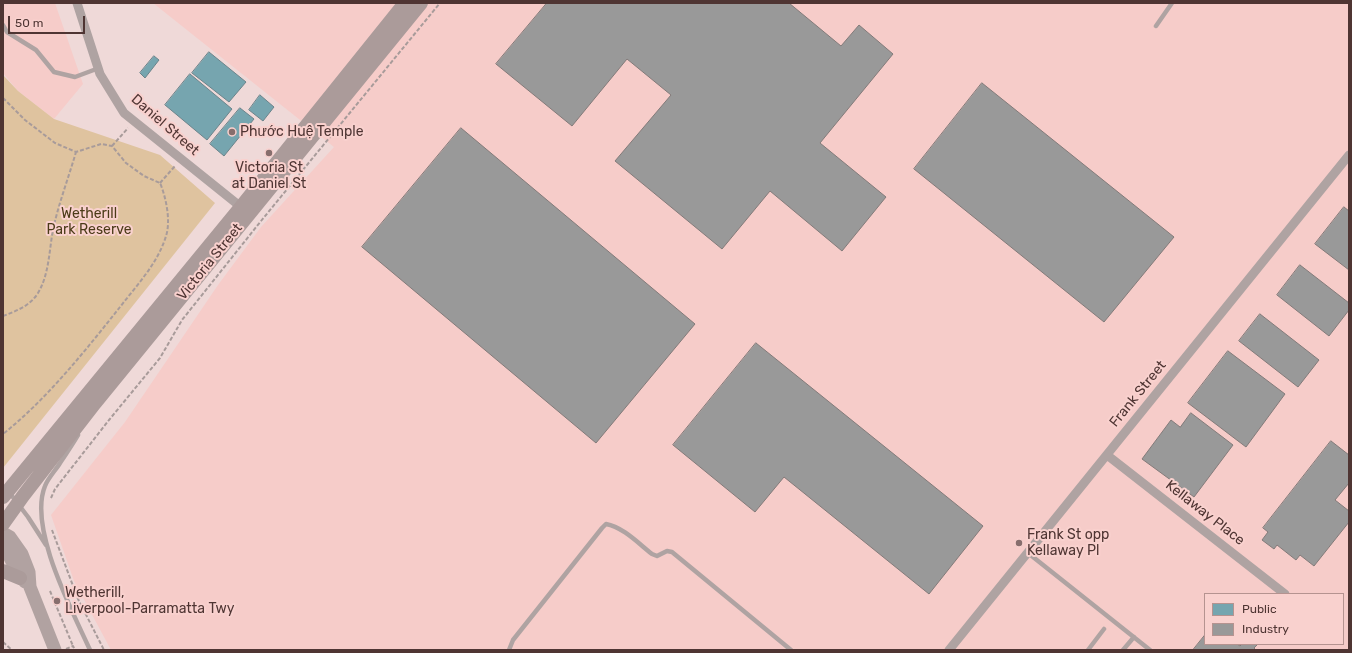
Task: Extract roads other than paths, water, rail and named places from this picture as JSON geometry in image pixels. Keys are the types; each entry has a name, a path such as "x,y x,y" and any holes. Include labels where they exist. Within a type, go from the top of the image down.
{"main road":[{"name":"Victoria Street","path":"6,494 241,207 405,3"},
{"name":"Victoria Street","path":"3,524 95,404 421,3"},
{"path":"3,571 20,578"}],"street":[{"name":"Daniel Street","path":"77,3 100,74 124,113 241,207"},
{"name":"Frank Street","path":"950,650 1349,155"},
{"name":"Kellaway Place","path":"1107,455 1284,593"},
{"path":"3,533 13,541 22,554 29,572 30,587 55,650"},
{"path":"3,546 20,578 30,587"}],"lane":[{"path":"1156,26 1172,3"},
{"path":"3,25 7,32 36,50 54,72 75,77 98,68"},
{"path":"90,650 68,603 48,548 41,519 41,502 45,486 71,448 95,404"},
{"path":"6,494 18,504 48,548"},
{"path":"509,650 513,640 606,524 622,531 652,554 657,556 667,551 672,552 791,650"},
{"path":"1028,552 1150,650"},
{"path":"1088,650 1104,630"},
{"path":"1123,650 1134,637"}],"place":[{"name":"Phước Huệ Temple","path":"232,132"},
{"name":"Victoria St at Daniel St","path":"269,153"},
{"name":"Frank St opp Kellaway Pl","path":"1019,543"},
{"name":"Wetherill, Liverpool-Parramatta Twy","path":"57,601"}],"park label":[{"name":"Wetherill Park Reserve","path":"89,222"}]}
